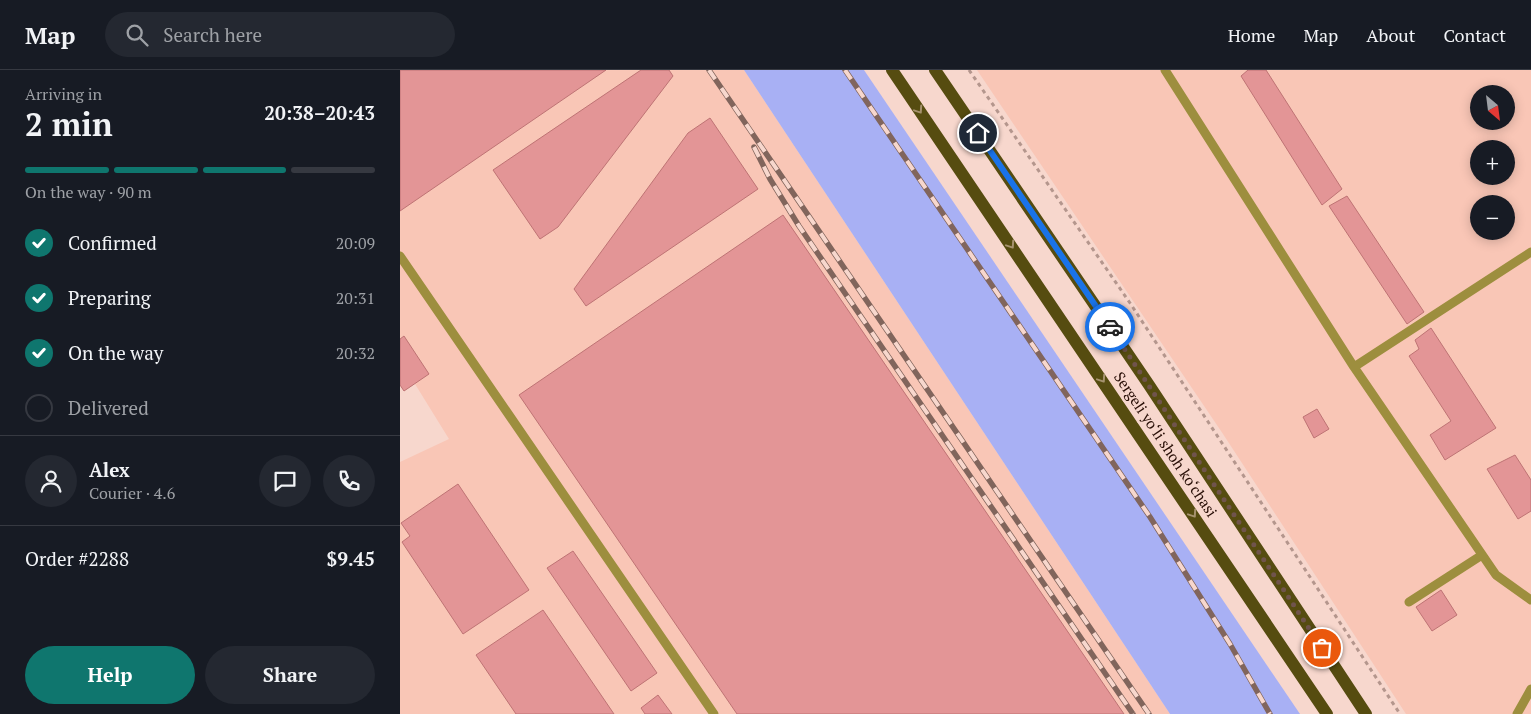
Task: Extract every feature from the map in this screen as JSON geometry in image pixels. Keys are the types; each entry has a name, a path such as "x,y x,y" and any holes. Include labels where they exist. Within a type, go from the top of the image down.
{"main road":[{"name":"Sergeli yo‘li shoh ko‘chasi","path":"892,70 1327,714"},
{"name":"Sergeli yo‘li shoh ko‘chasi","path":"935,70 1149,385 1366,714"}],"lane":[{"path":"1165,70 1354,366 1482,555 1496,575 1531,600"},
{"path":"1354,366 1531,252"},
{"path":"400,256 714,714"},
{"path":"400,275 408,269"},
{"path":"1409,602 1482,555"},
{"path":"1517,714 1531,689"}],"path":[{"path":"969,70 1130,303 1400,714"}],"shaded area":[{"path":"400,70 744,70 1170,714 400,714 400,462 449,439 415,384 404,391 400,385"},
{"path":"744,70 864,70 1300,714 1170,714"},
{"path":"977,70 1531,70 1531,714 1406,714 1223,434"}],"building":[{"path":"400,70 606,70 400,211"},
{"path":"641,70 669,70 673,76 558,227 540,239 493,170"},
{"path":"1248,70 1266,70 1342,189 1322,205 1241,76"},
{"path":"710,118 758,189 586,306 574,289 688,133"},
{"path":"1347,196 1424,312 1407,324 1329,206"},
{"path":"783,215 1124,714 737,714 519,395"},
{"path":"1431,328 1496,428 1445,460 1430,435 1451,421 1409,356 1419,349 1415,340"},
{"path":"404,336 429,374 404,391 400,385 400,339"},
{"path":"1317,409 1329,429 1314,438 1303,417"},
{"path":"1515,455 1531,480 1531,511 1518,519 1487,469"},
{"path":"458,484 529,590 463,634 402,542 410,536 401,523"},
{"path":"573,551 657,673 631,691 547,568"},
{"path":"1441,590 1457,615 1432,631 1416,607"},
{"path":"543,610 614,714 516,714 476,655"},
{"path":"658,695 672,714 645,714 641,708"}],"railway":[{"path":"709,70 1149,714"},
{"path":"845,70 1150,517 1230,644 1270,714"},
{"path":"754,147 770,179 799,226 1133,714"}],"way so far":[{"path":"1110,327 1322,648"}],"route":[{"path":"978,133 1110,327"}]}
